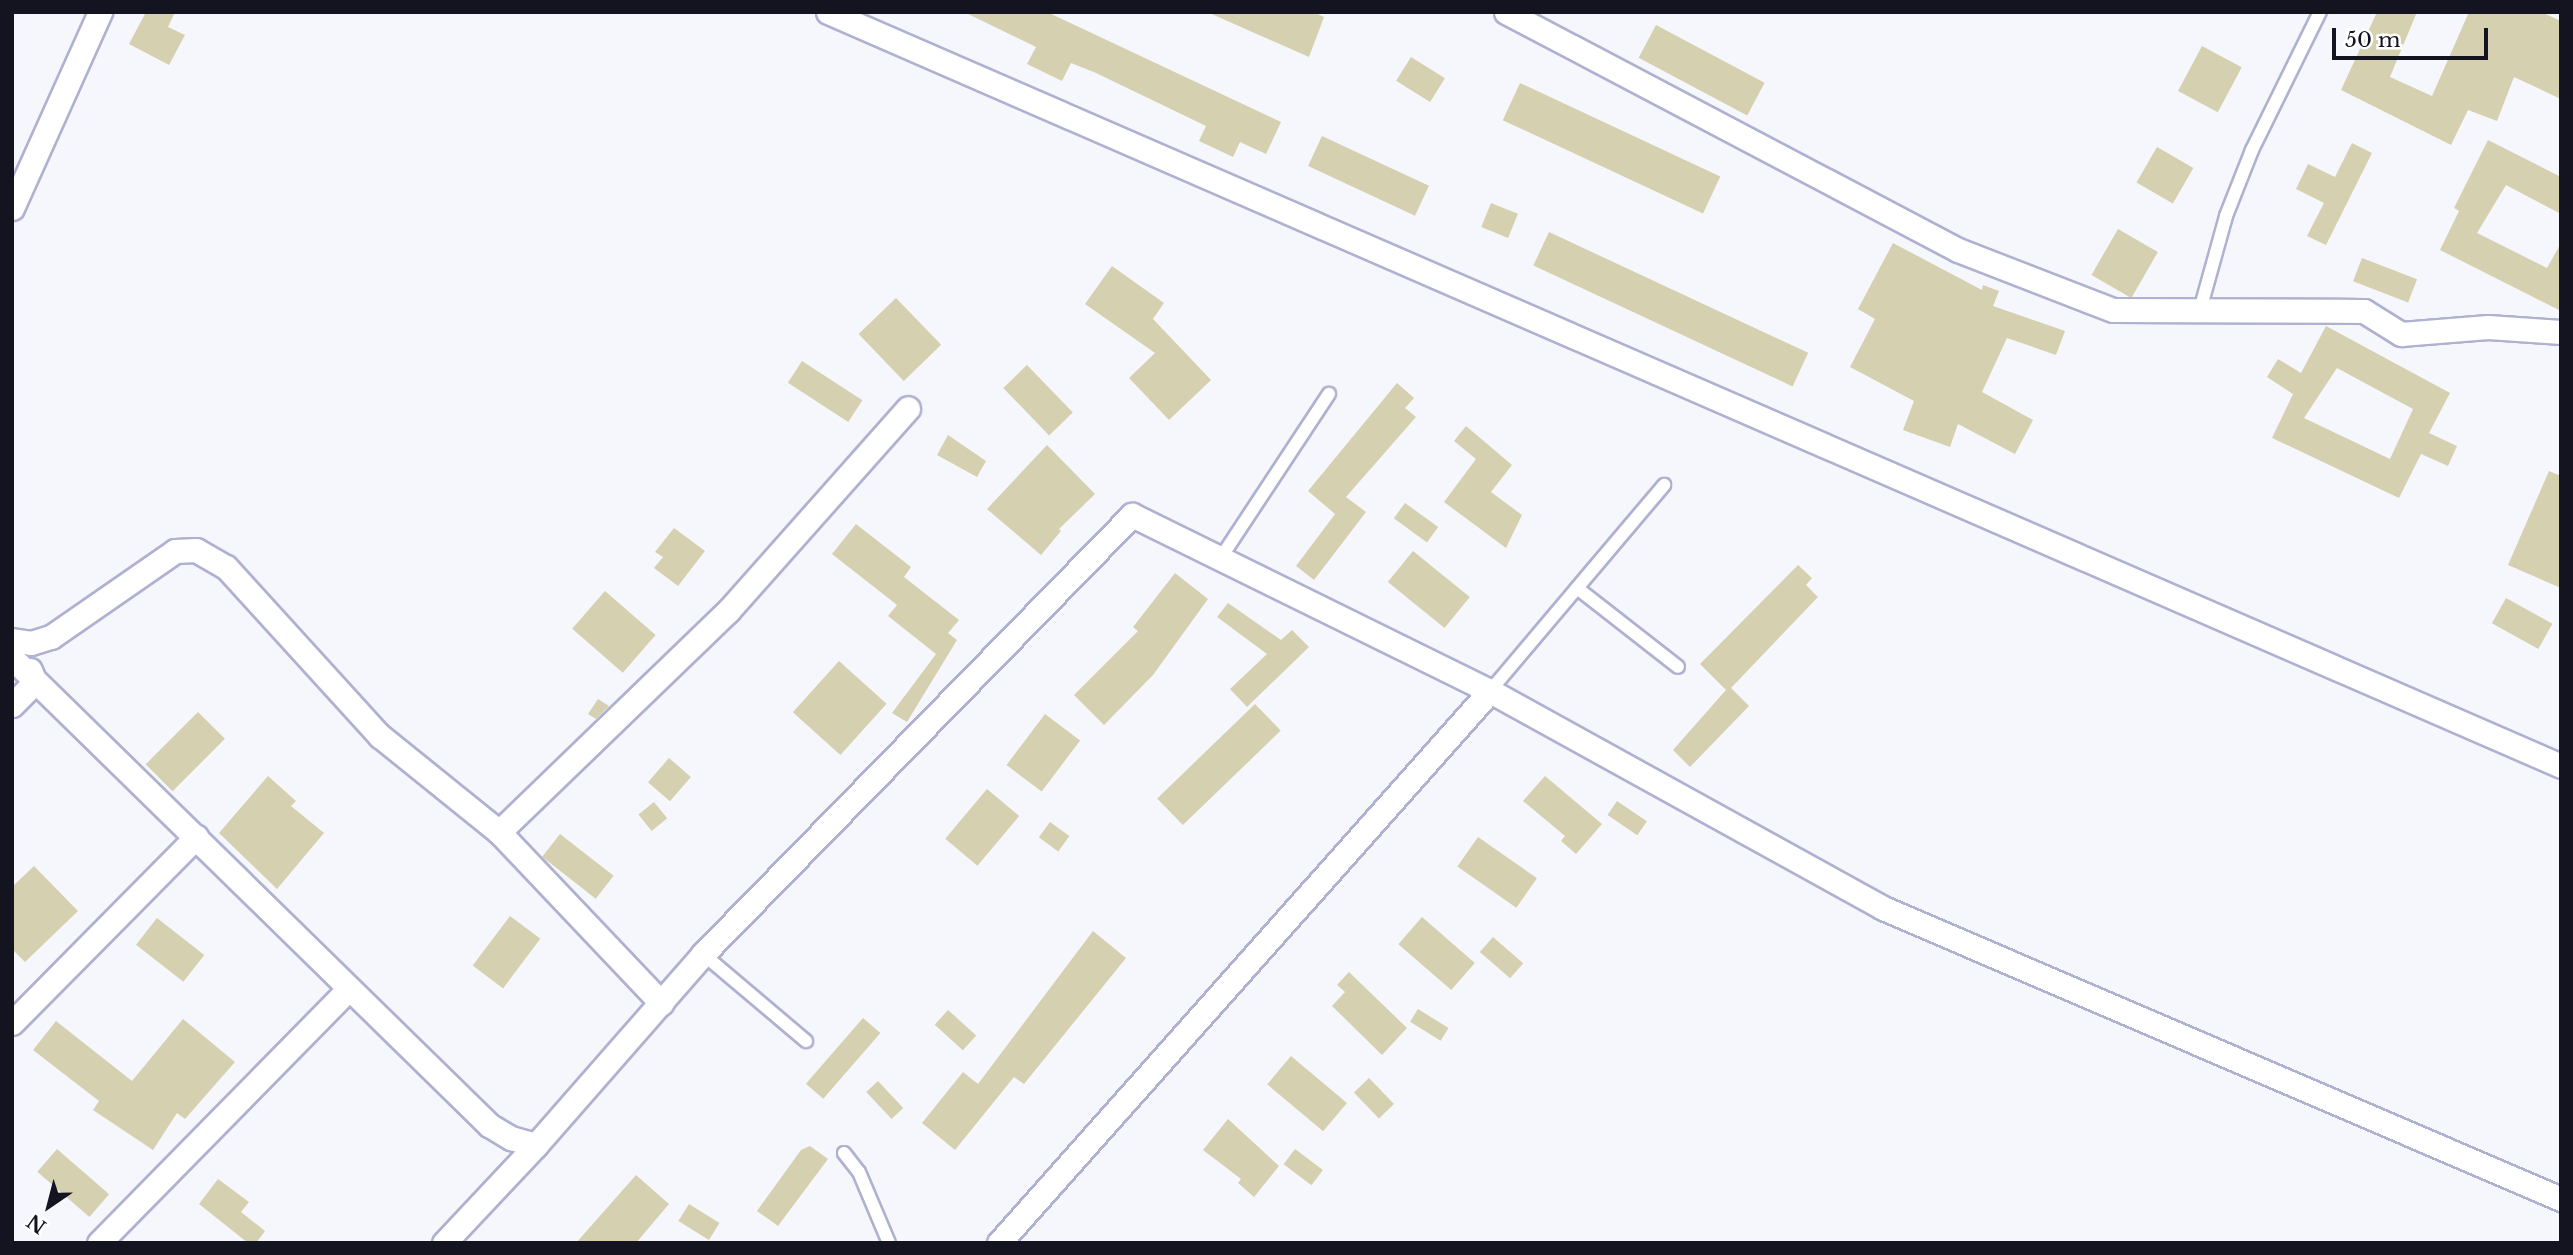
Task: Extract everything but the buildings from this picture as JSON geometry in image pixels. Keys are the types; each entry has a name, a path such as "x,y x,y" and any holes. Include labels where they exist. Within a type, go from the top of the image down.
{"street":[{"path":"12,208 100,12"},
{"path":"828,12 2561,766"},
{"path":"1506,12 1958,250 2113,310 2364,311 2401,334 2488,327 2561,332"},
{"path":"499,832 728,611 908,408"},
{"path":"444,1243 537,1145 703,954 1132,515 1490,691 1883,908 2561,1199"},
{"path":"12,640 31,643 47,639 175,551 196,550 226,567 380,736 499,832 662,1003"},
{"path":"35,682 29,672 47,639"},
{"path":"12,658 348,990 489,1125 537,1145"},
{"path":"12,705 35,682"},
{"path":"999,1243 1490,691"},
{"path":"12,1023 196,837"},
{"path":"99,1243 348,990"}],"lane":[{"path":"2200,310 2227,216 2248,161 2320,12"},
{"path":"1220,559 1329,394"},
{"path":"1490,691 1664,485"},
{"path":"1577,588 1678,667"},
{"path":"703,954 806,1041"},
{"path":"844,1153 859,1172 889,1243"}]}
